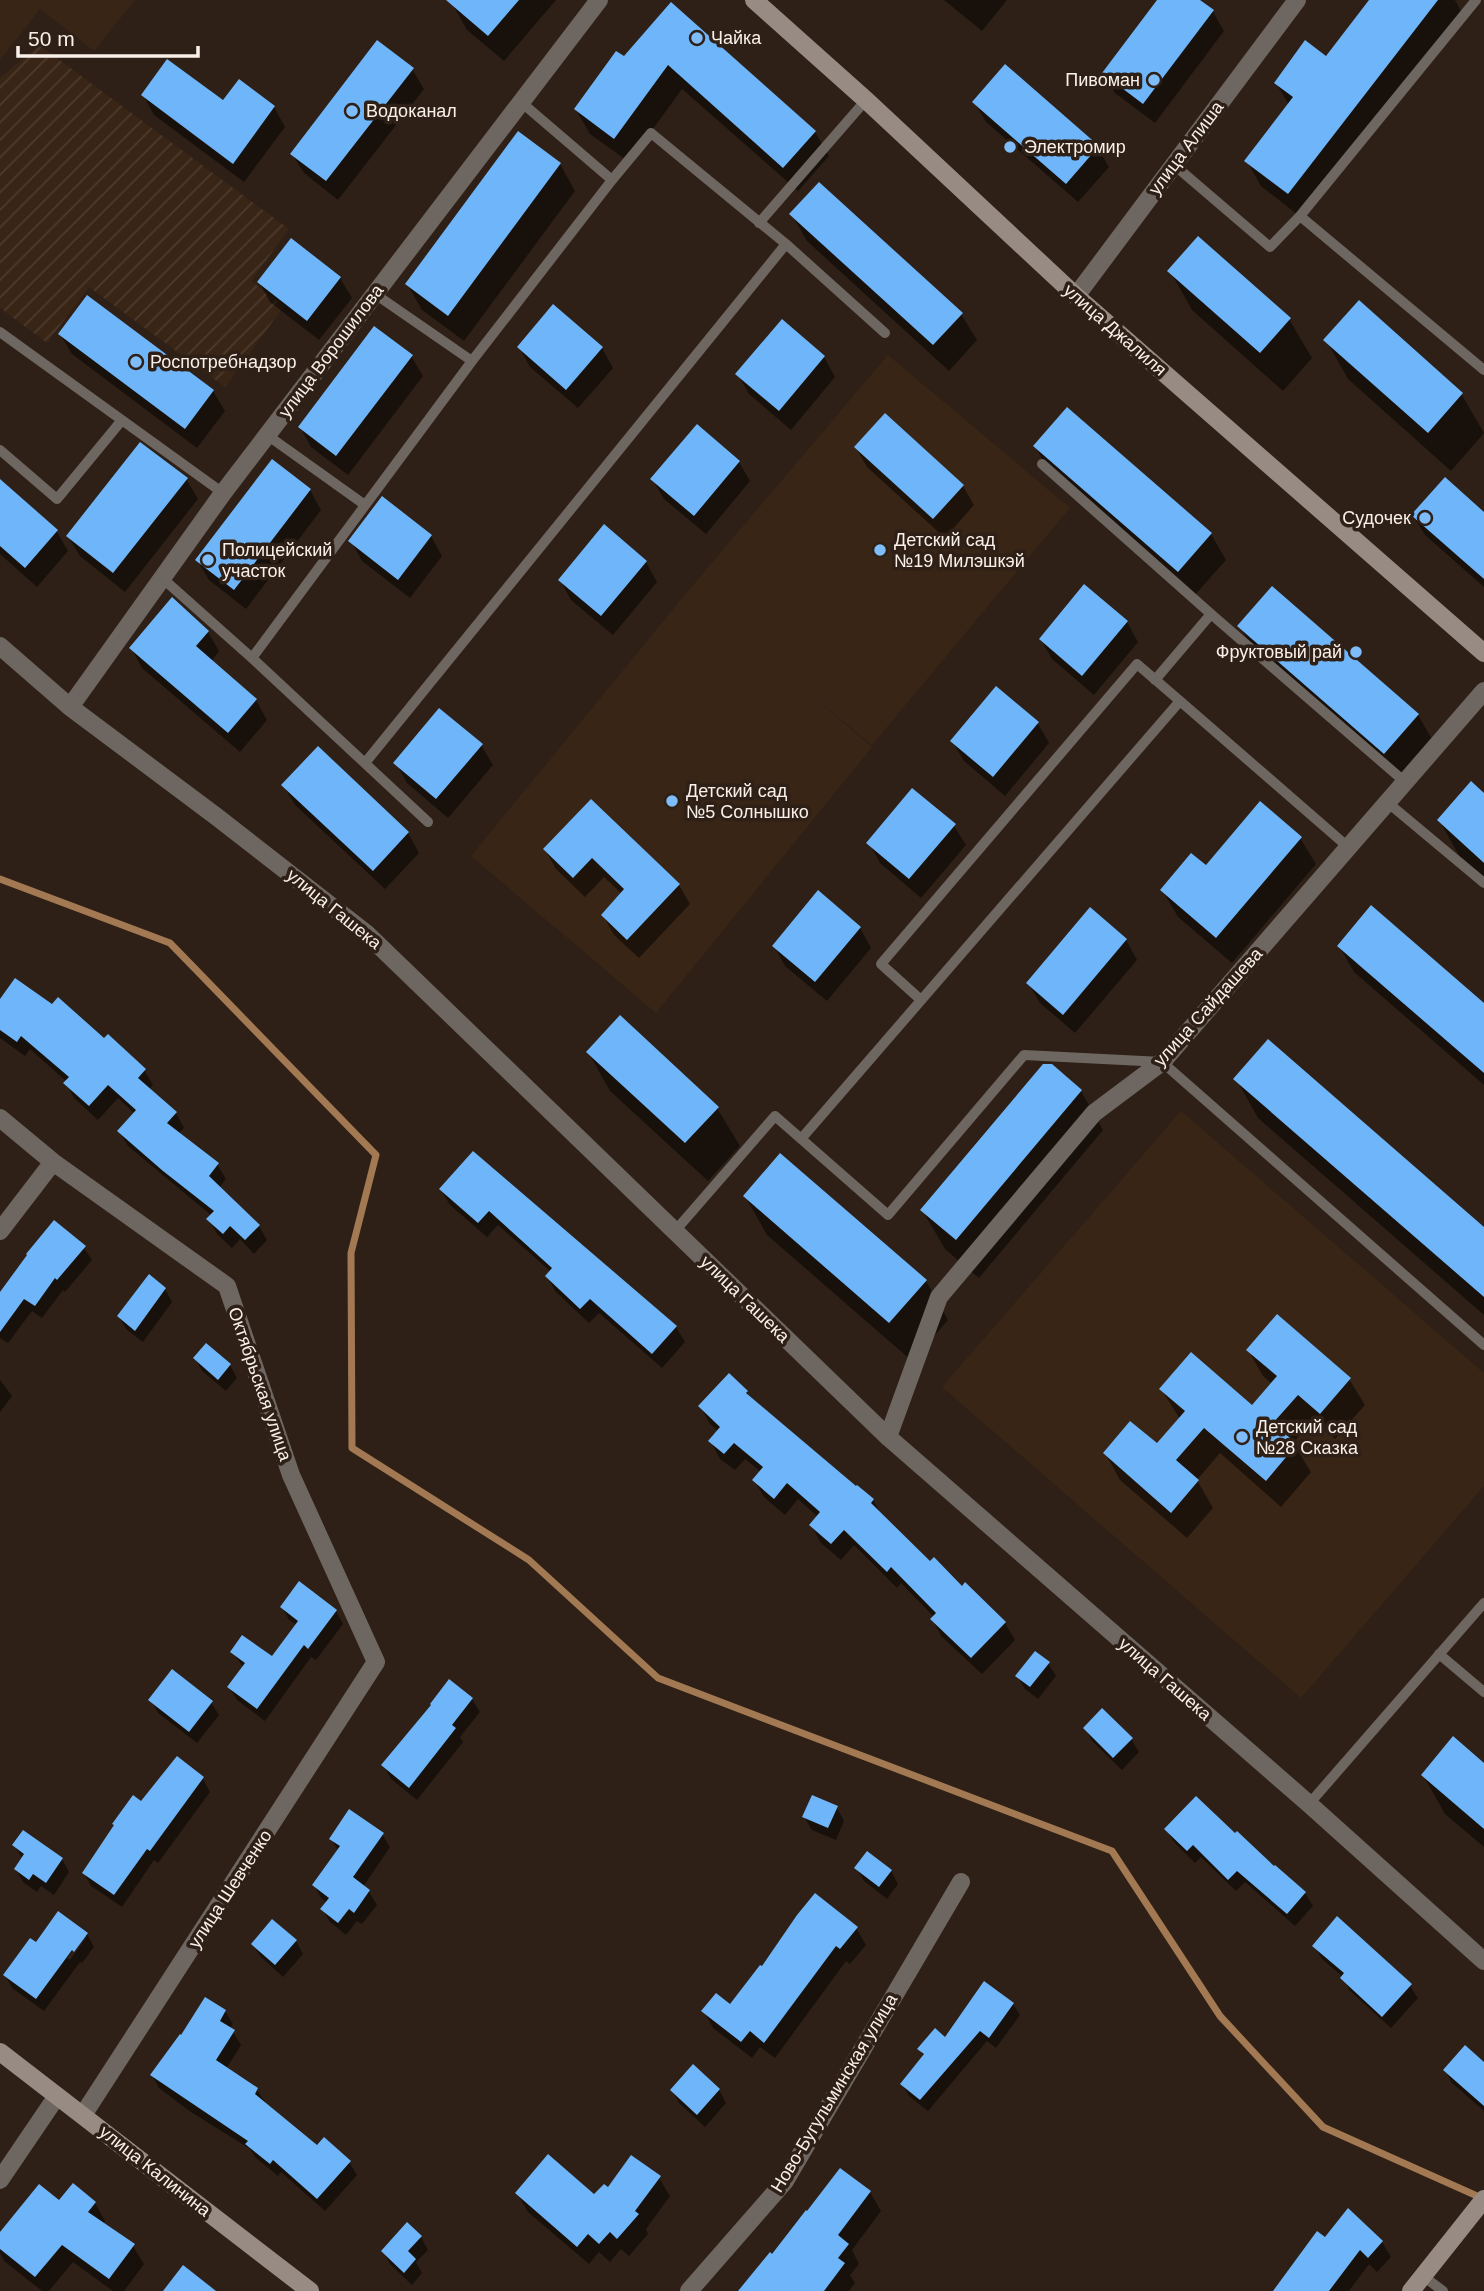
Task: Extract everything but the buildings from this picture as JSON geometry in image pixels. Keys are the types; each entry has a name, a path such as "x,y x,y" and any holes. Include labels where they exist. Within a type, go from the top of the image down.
{"main road":[{"name":"улица Джалиля","path":"754,0 866,100 1076,296 1484,653"},
{"name":"улица Калинина","path":"0,2052 310,2291"},
{"path":"1411,2291 1484,2199"}],"street":[{"name":"улица Ворошилова","path":"70,707 223,493 599,0"},
{"name":"улица Алиша","path":"1076,296 1297,0"},
{"name":"улица Гашека","path":"0,646 70,707 366,933 888,1437 1309,1804 1484,1961"},
{"name":"улица Сайдашева","path":"888,1437 939,1297 1094,1113 1162,1062 1484,691"},
{"name":"Октябрьская улица","path":"0,1118 53,1162 227,1286 291,1475 376,1662"},
{"path":"0,1231 53,1162"},
{"name":"улица Шевченко","path":"83,2115 376,1662"},
{"name":"Ново-Бугульминская улица","path":"689,2291 785,2181 961,1882"},
{"path":"0,2180 57,2096"}],"lane":[{"path":"1173,164 1270,247 1300,216 1476,0"},
{"path":"759,223 866,100"},
{"path":"521,102 612,180"},
{"path":"252,659 472,360 651,133 786,244 885,333"},
{"path":"1300,216 1484,370"},
{"path":"365,763 786,244"},
{"path":"375,294 472,360"},
{"path":"0,332 223,493"},
{"path":"0,450 57,499 122,420"},
{"path":"267,435 365,505"},
{"path":"1042,464 1405,782"},
{"path":"162,577 428,822"},
{"path":"1155,680 1211,614"},
{"path":"921,1000 881,964 1137,664 1348,847"},
{"path":"801,1139 1180,701"},
{"path":"1387,802 1484,883"},
{"path":"675,1231 775,1116 888,1215 1024,1055 1162,1062 1484,1346"},
{"path":"1309,1804 1484,1603"},
{"path":"1439,1654 1484,1692"},
{"path":"1423,2276 1443,2291"}],"shaded area":[{"path":"0,0 135,0 94,51 40,9 0,60"},
{"path":"39,45 289,229 251,281 284,306 225,387 89,287 47,343 0,308 0,78"},
{"path":"888,355 1070,508 872,745 810,694 872,747 656,1013 471,856 688,591"},
{"name":"Детский сад №28 Сказка","path":"1181,1111 1484,1373 1484,1486 1301,1698 942,1387"}],"waterway":[{"path":"0,879 170,943 376,1155 351,1253 352,1448 529,1560 658,1678 1112,1851 1220,2016 1323,2127 1484,2199"}],"place":[{"name":"Чайка","path":"697,38"},
{"name":"Пивоман","path":"1154,80"},
{"name":"Водоканал","path":"352,111"},
{"name":"Электромир","path":"1010,147"},
{"name":"Роспотребнадзор","path":"136,362"},
{"name":"Судочек","path":"1425,518"},
{"name":"Детский сад №19 Милэшкэй","path":"880,550"},
{"name":"Полицейский участок","path":"208,560"},
{"name":"Фруктовый рай","path":"1356,652"},
{"name":"Детский сад №5 Солнышко","path":"672,801"},
{"name":"Детский сад №28 Сказка","path":"1242,1437"}]}
